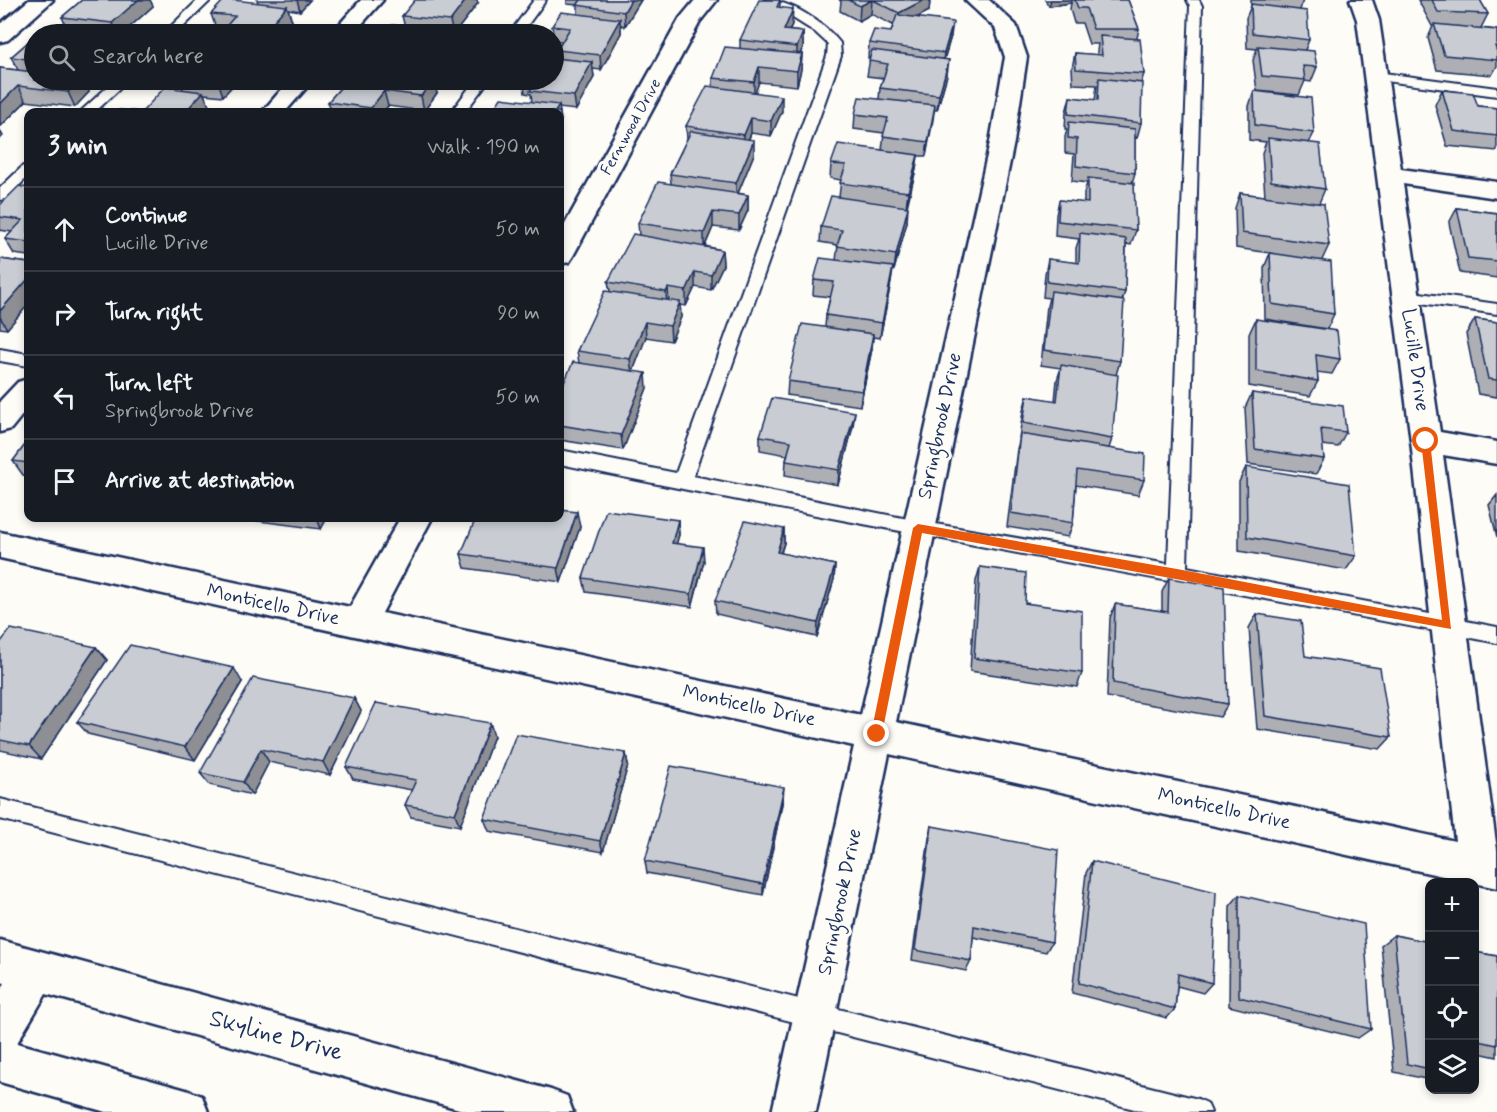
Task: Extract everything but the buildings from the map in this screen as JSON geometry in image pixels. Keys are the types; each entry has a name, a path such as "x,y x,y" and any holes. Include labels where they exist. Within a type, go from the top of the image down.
{"street":[{"path":"0,35 42,0"},
{"path":"351,24 372,0"},
{"name":"Fernwood Drive","path":"564,249 691,18 706,0"},
{"name":"Springbrook Drive","path":"794,1112 877,734 918,528 1002,142 1016,57 1005,25 976,0"},
{"name":"Lucille Drive","path":"1361,0 1368,20 1426,441 1448,626 1487,867"},
{"path":"277,108 293,90"},
{"path":"1389,175 1497,190"},
{"path":"0,421 24,394"},
{"path":"1426,441 1497,453"},
{"path":"359,623 414,522"},
{"name":"Monticello Drive","path":"0,545 1487,867"},
{"path":"0,1031 18,966"},
{"name":"Skyline Drive","path":"18,966 551,1112"},
{"path":"0,1060 186,1112"}],"lane":[{"path":"180,24 205,0"},
{"path":"522,24 540,0"},
{"path":"682,481 834,56 834,43 820,29 770,0"},
{"path":"1177,573 1196,6 1193,0"},
{"path":"1376,76 1497,92"},
{"path":"91,108 111,90"},
{"path":"461,108 474,90"},
{"path":"0,196 24,173"},
{"path":"1406,296 1497,309"},
{"path":"0,355 24,359"},
{"path":"564,458 918,528 1177,573 1497,635"},
{"path":"0,809 1198,1112"}],"route":[{"path":"877,734 918,528 1177,573 1448,626 1426,441"}]}
